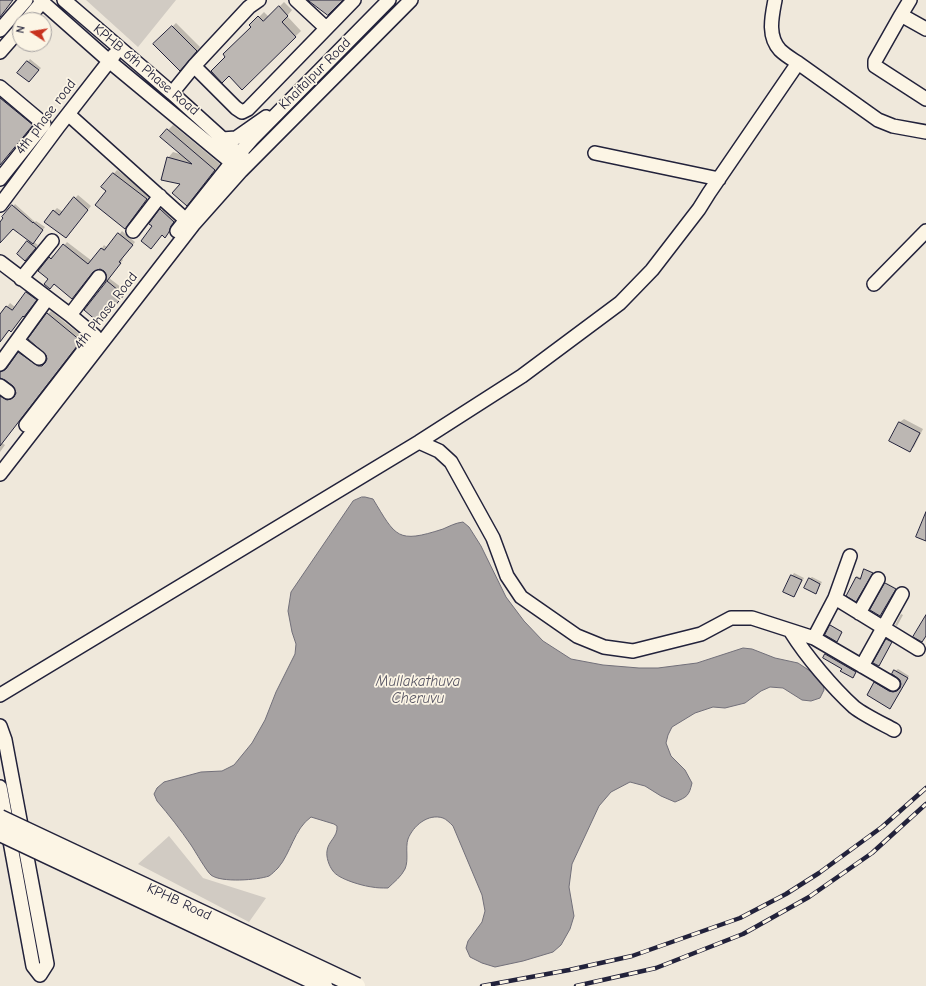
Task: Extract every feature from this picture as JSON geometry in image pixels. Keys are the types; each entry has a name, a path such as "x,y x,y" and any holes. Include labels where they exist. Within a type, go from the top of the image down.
{"main road":[{"name":"KPHB Road","path":"1,809 357,986"},
{"name":"KPHB Road","path":"0,833 324,986"}],"street":[{"path":"0,30 26,0"},
{"name":"KPHB 6th Phase Road","path":"64,0 172,93 222,139 240,163"},
{"path":"296,0 326,28"},
{"path":"194,66 236,108 242,112 248,109 354,0"},
{"name":"Khaitalpur Road","path":"240,163 282,109 390,0"},
{"name":"Khaitalpur Road","path":"240,163 411,0"},
{"path":"775,0 771,21 774,42 780,50 878,120 893,126 926,132"},
{"path":"910,0 875,61 875,66 926,99"},
{"path":"33,12 41,1"},
{"name":"KPHB 6th Phase Road","path":"41,1 109,61 240,163"},
{"path":"172,93 249,2"},
{"path":"901,15 926,29"},
{"path":"0,52 12,38"},
{"name":"4th phase road","path":"0,205 68,114 120,48"},
{"path":"0,695 419,442 522,376 620,303 652,270 699,209 798,63"},
{"path":"0,87 44,124 0,179"},
{"path":"222,139 236,138 268,115 282,109"},
{"path":"68,114 186,220"},
{"path":"595,152 720,179"},
{"name":"4th Phase Road","path":"0,460 63,376 186,220 240,163"},
{"name":"4th Phase Road","path":"0,474 240,163"},
{"path":"133,230 160,196"},
{"path":"874,284 926,231"},
{"path":"21,279 52,241"},
{"path":"0,262 70,315 95,336"},
{"path":"70,315 99,277"},
{"path":"0,364 48,299"},
{"path":"17,341 39,358"},
{"path":"419,442 439,451 451,462 493,538 506,576 521,597 577,636 604,647 633,651 701,634 731,618 752,618 791,632 814,638 893,684"},
{"path":"814,638 835,598 850,556"},
{"path":"859,613 878,579"},
{"path":"862,666 902,594"},
{"path":"835,598 918,649"},
{"path":"791,632 800,646 855,708 894,730"},
{"path":"0,726 5,740 47,964 40,975 33,966 1,809 0,787"},
{"path":"1,809 18,811"}],"shaded area":[{"path":"86,0 176,0 138,47"},
{"path":"169,836 203,878 266,898 249,922 138,864"}],"water":[{"name":"Mullakathuva Cheruvu","path":"362,497 373,499 393,529 399,534 407,536 428,534 463,522 469,527 481,546 506,597 524,621 543,641 571,659 603,665 658,668 697,663 743,648 752,649 775,658 798,663 819,677 823,682 824,690 820,698 811,701 802,700 783,688 770,687 761,691 745,703 725,708 713,707 695,713 672,727 666,743 671,756 685,770 692,783 690,791 685,797 675,802 661,796 645,786 630,782 611,792 599,806 572,864 569,887 574,916 570,929 561,945 553,952 523,961 495,967 470,957 466,948 468,941 482,922 485,911 482,895 453,826 443,818 432,817 427,819 417,825 413,830 407,843 407,862 405,869 388,888 376,888 351,882 336,874 329,864 327,853 329,844 336,833 337,826 311,817 300,828 278,868 269,876 257,879 240,880 216,878 207,870 183,833 157,801 154,794 157,788 164,782 201,772 222,771 234,765 252,743 265,720 276,692 295,654 296,644 288,611 291,592 353,501"}],"building":[{"path":"0,0 13,0 0,17"},
{"path":"308,0 343,0 328,15"},
{"path":"279,6 288,16 282,22 296,37 242,90 229,76 222,83 211,71 225,57 223,54 251,27 249,25 258,16 263,21"},
{"path":"172,26 197,51 180,71 153,44"},
{"path":"27,61 39,70 29,82 17,73"},
{"path":"0,98 33,125 0,165"},
{"path":"167,129 215,170 187,206 172,193 180,184 161,180 167,157 192,164 160,137"},
{"path":"113,173 147,199 125,229 95,205 106,191 101,187"},
{"path":"74,197 88,210 66,238 44,222 53,210 59,215"},
{"path":"12,205 43,230 33,244 13,229 0,243 0,222 3,218 2,217"},
{"path":"160,209 174,222 165,238 162,235 151,249 141,241 152,226 149,224"},
{"path":"118,233 133,245 119,262 121,263 107,281 124,295 98,322 84,310 106,282 106,274 104,271 100,269 93,272 72,299 54,284 50,289 44,284 48,279 38,271 49,257 51,259 63,244 88,264 101,248 104,250"},
{"path":"27,241 36,248 25,261 17,254"},
{"path":"26,292 37,300 11,332 9,330 0,342 0,314 6,306 12,310"},
{"path":"47,313 81,341 0,446 0,396 7,400 14,397 16,393 13,386 0,378 0,372 6,369 18,352 38,366 42,366 45,363 47,359 46,355 28,339"},
{"path":"899,422 920,433 910,452 889,441"},
{"path":"926,512 926,541 916,537"},
{"path":"864,569 873,573 856,602 846,596 856,577 860,579"},
{"path":"791,575 802,580 794,597 783,592"},
{"path":"809,578 820,584 816,594 804,588"},
{"path":"885,583 896,589 880,616 870,610"},
{"path":"926,615 926,636 922,642 913,637"},
{"path":"830,625 842,632 837,642 825,635"},
{"path":"886,639 892,642 879,666 873,663"},
{"path":"825,654 856,672 853,678 840,671 842,669 823,658"},
{"path":"894,670 908,678 890,709 867,695 874,682 889,691 897,691 901,684 900,680 892,674"}],"railway":[{"path":"482,986 569,970 632,956 740,918 786,894 819,873 882,827 926,788"},
{"path":"576,986 656,968 743,934 809,897 872,853 926,804"}]}
